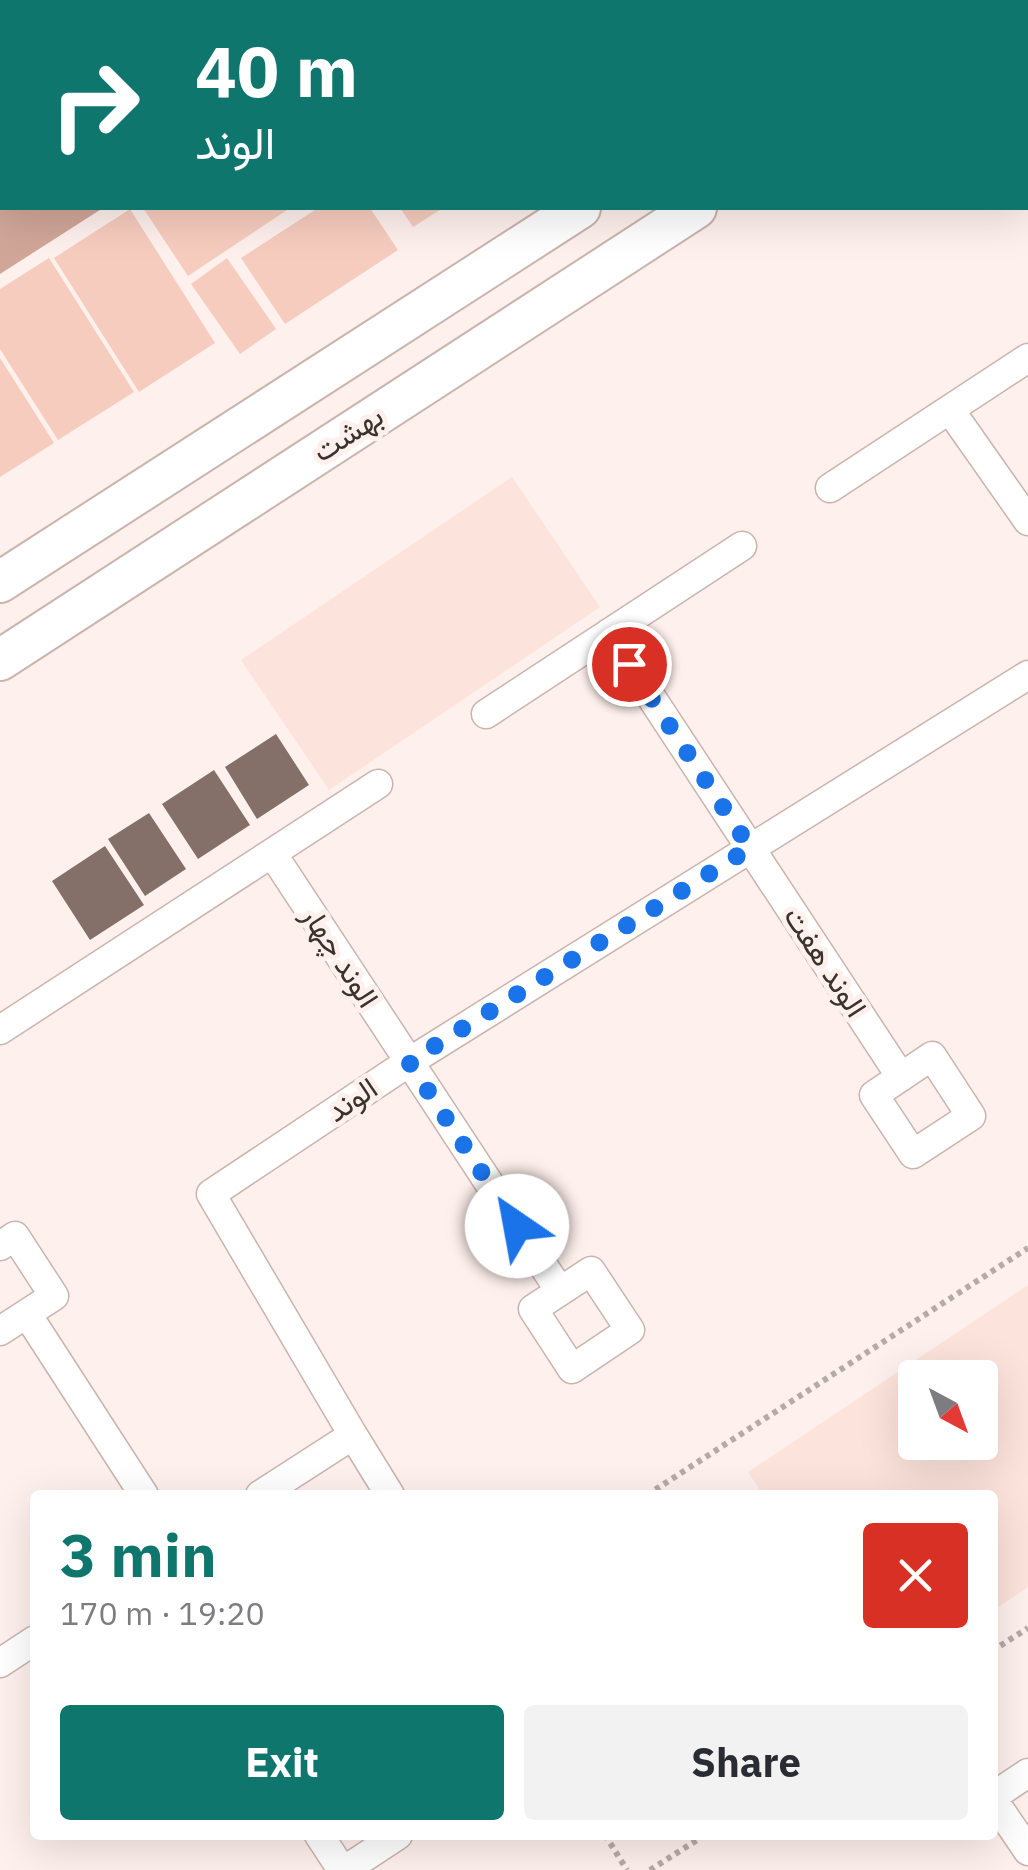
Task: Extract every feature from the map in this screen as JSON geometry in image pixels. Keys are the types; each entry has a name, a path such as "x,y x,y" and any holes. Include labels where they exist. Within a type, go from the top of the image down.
{"main road":[{"path":"0,582 577,210"},
{"name":"بهشت","path":"0,660 693,210"}],"street":[{"path":"830,488 1028,358"},
{"path":"950,410 1028,520"},
{"path":"486,714 742,546"},
{"name":"الوند هفت","path":"609,633 900,1077"},
{"name":"الوند","path":"352,1436 212,1194 409,1062 1028,675"},
{"path":"0,1030 378,784"},
{"name":"الوند چهار","path":"272,853 560,1292"},
{"path":"0,1246 16,1236 54,1296 0,1331"},
{"path":"26,1314 141,1490"},
{"path":"268,1490 352,1436 387,1490"},
{"path":"0,1663 30,1643"},
{"path":"998,1793 1028,1773"},
{"path":"998,1806 1028,1851"},
{"path":"323,1840 343,1870 390,1840"}],"path":[{"path":"655,1490 1028,1248"},
{"path":"998,1647 1028,1628"},
{"path":"608,1840 627,1870"},
{"path":"650,1870 697,1840"}],"shaded area":[{"path":"0,210 100,210 0,274"},
{"path":"131,210 215,343 139,392 54,258"},
{"path":"144,210 287,210 188,276"},
{"path":"315,210 371,210 398,250 285,324 241,258"},
{"path":"401,210 440,210 413,227"},
{"path":"49,258 134,392 58,440 0,349 0,289"},
{"path":"227,258 276,329 240,354 191,284"},
{"path":"0,358 54,443 0,477"},
{"path":"512,477 600,607 329,790 241,660"},
{"path":"1028,1285 1028,1587 998,1608 998,1490 760,1490 748,1472 898,1372 898,1460 998,1460 998,1360 916,1360"}],"building":[{"path":"276,734 309,785 257,819 225,767"},
{"path":"214,770 250,825 198,859 162,804"},
{"path":"149,813 186,869 145,896 108,839"},
{"path":"105,846 144,905 90,940 52,881"}],"route":[{"path":"517,1226 409,1062 750,848 629,664"}]}
